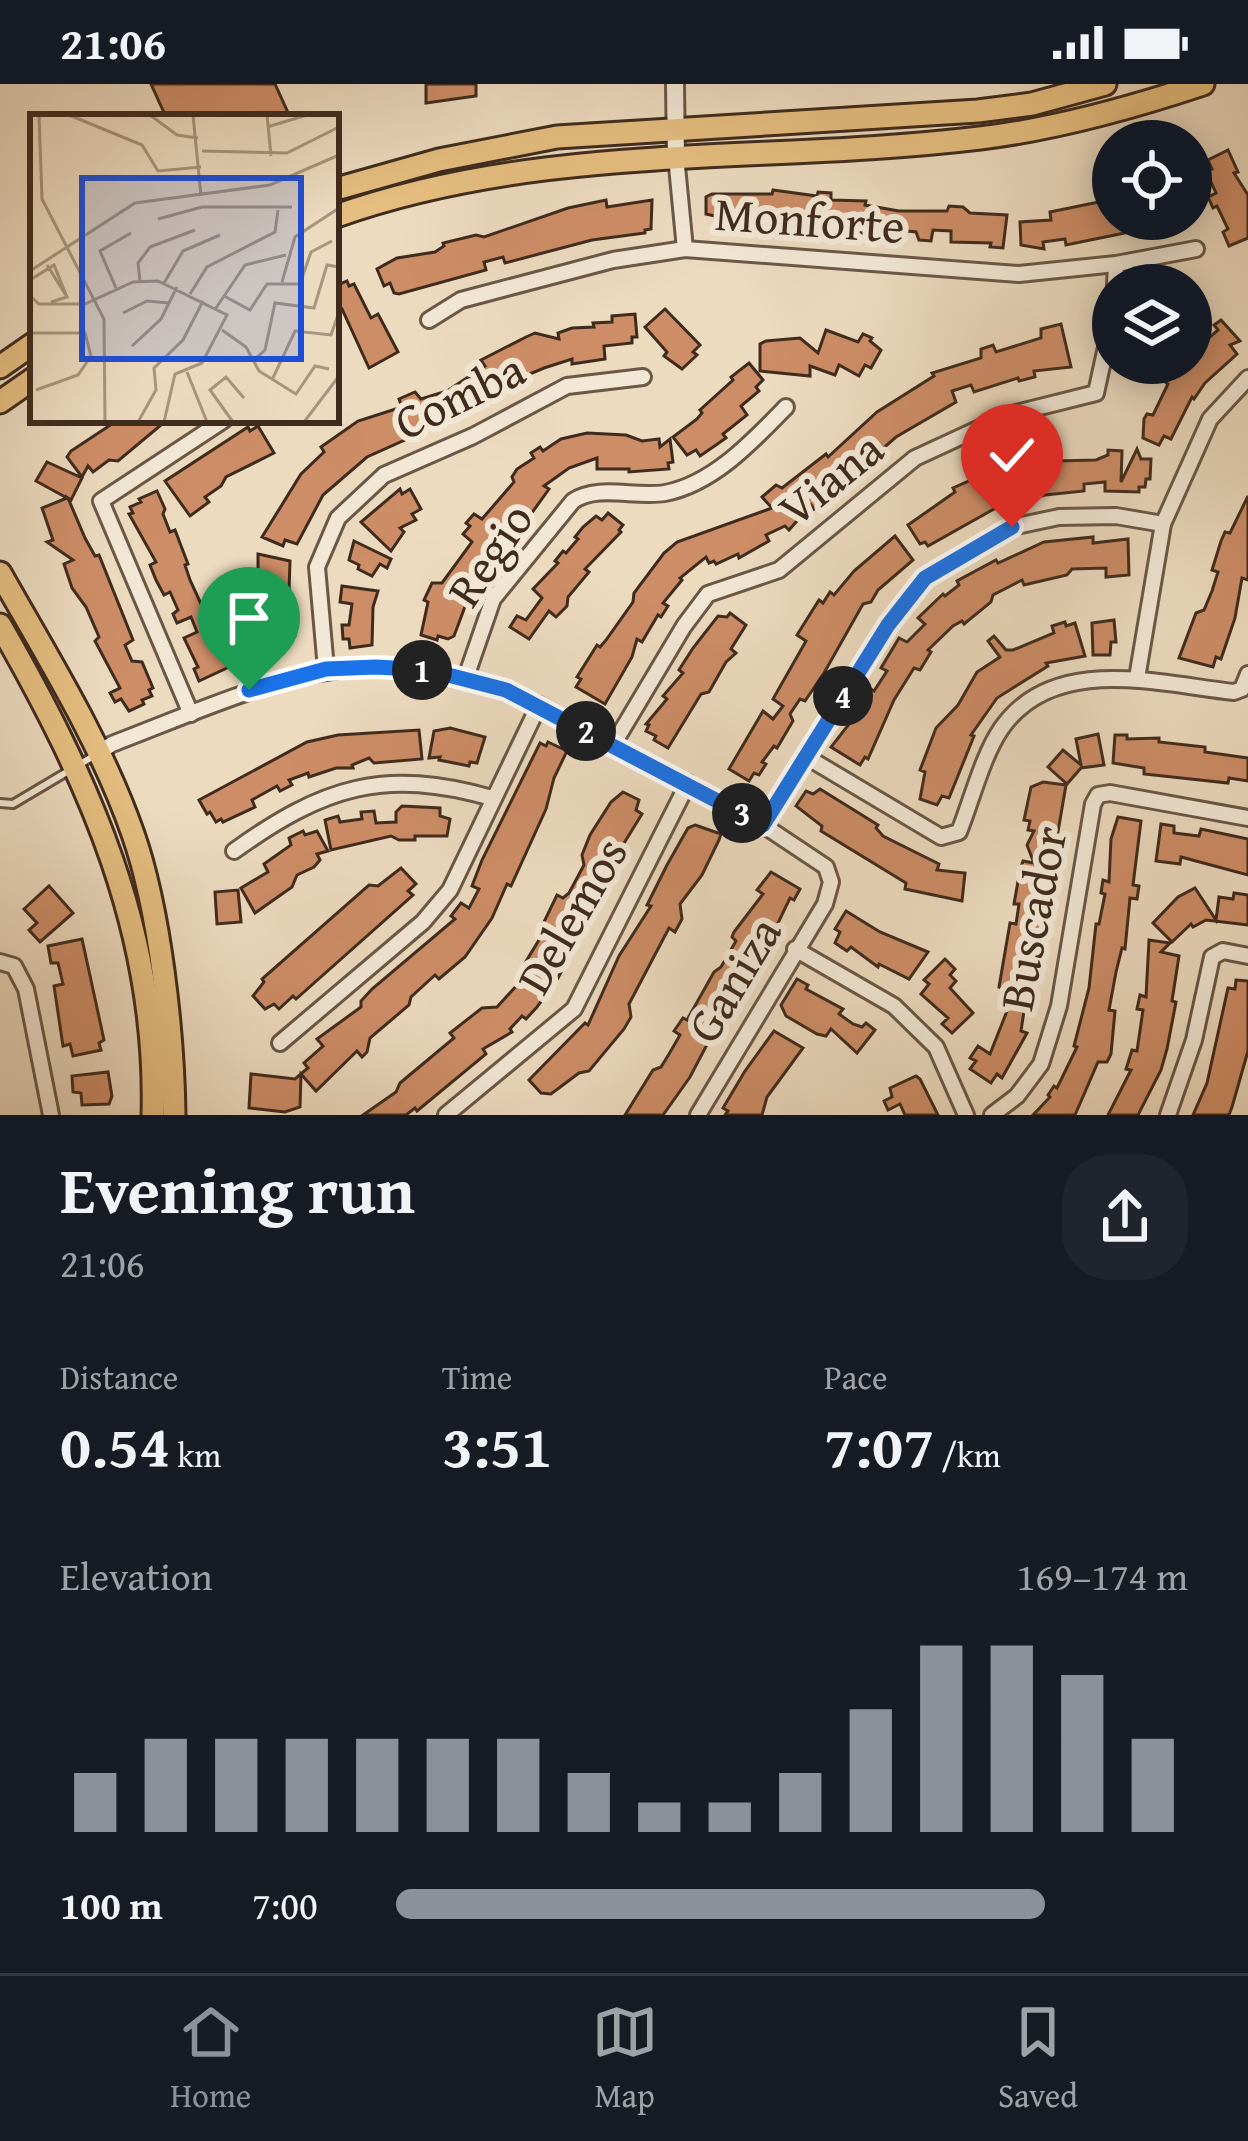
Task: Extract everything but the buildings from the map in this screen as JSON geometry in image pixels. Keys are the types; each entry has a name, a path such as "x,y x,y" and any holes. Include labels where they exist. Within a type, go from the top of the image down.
{"main road":[{"path":"339,189 521,142 978,111 1032,104 1105,84"},
{"path":"339,215 476,178 592,161 992,136 1063,124 1203,84"},
{"path":"0,367 30,346"},
{"path":"0,401 30,381"},
{"path":"0,573 81,714 127,818 143,872 166,999 174,1115"},
{"path":"0,625 76,768 124,888 146,1006 153,1115"}],"street":[{"path":"675,84 685,249"},
{"name":"Monforte","path":"429,320 461,300 613,260 685,249 1019,274 1092,266"},
{"name":"Monforte","path":"1116,264 1196,249"},
{"name":"Comba","path":"326,669 317,567 338,518 384,475 472,436 566,386 643,377"},
{"path":"1137,678 1162,524 1210,419 1248,378"},
{"name":"Viana","path":"613,745 708,594 778,570 915,458 1008,415 1096,393 1098,384"},
{"name":"Regio","path":"465,680 493,599 573,501 588,493 647,494 683,488 711,474 786,407"},
{"path":"190,714 101,502 220,423"},
{"path":"97,754 112,744 290,676 326,669 411,669 506,690 763,825 888,625 925,578 1012,527 1059,517 1097,516 1162,524"},
{"path":"806,756 941,837 949,837 959,832 999,731 1016,712 1055,688 1137,678 1234,692 1242,689 1248,674"},
{"path":"280,1042 423,922 450,890 539,705"},
{"path":"234,851 274,822 318,799 367,785 419,781 492,798"},
{"name":"Delemos","path":"446,1115 574,1009 688,783"},
{"name":"Buscador","path":"992,1115 1017,1096 1041,1064 1059,1006 1098,795 1109,793 1248,818"},
{"name":"Ganiza","path":"698,1115 825,904 831,882 826,867 763,825"},
{"path":"795,949 894,1006 936,1047 966,1115"},
{"path":"1168,1115 1194,1040 1212,956 1223,951 1248,956"},
{"path":"7,964 26,989 51,1115"}],"lane":[{"path":"0,803 13,804 97,754"}],"route":[{"path":"249,690 326,669 376,667 429,670 506,690 763,825 888,625 925,578 1012,527"}]}
